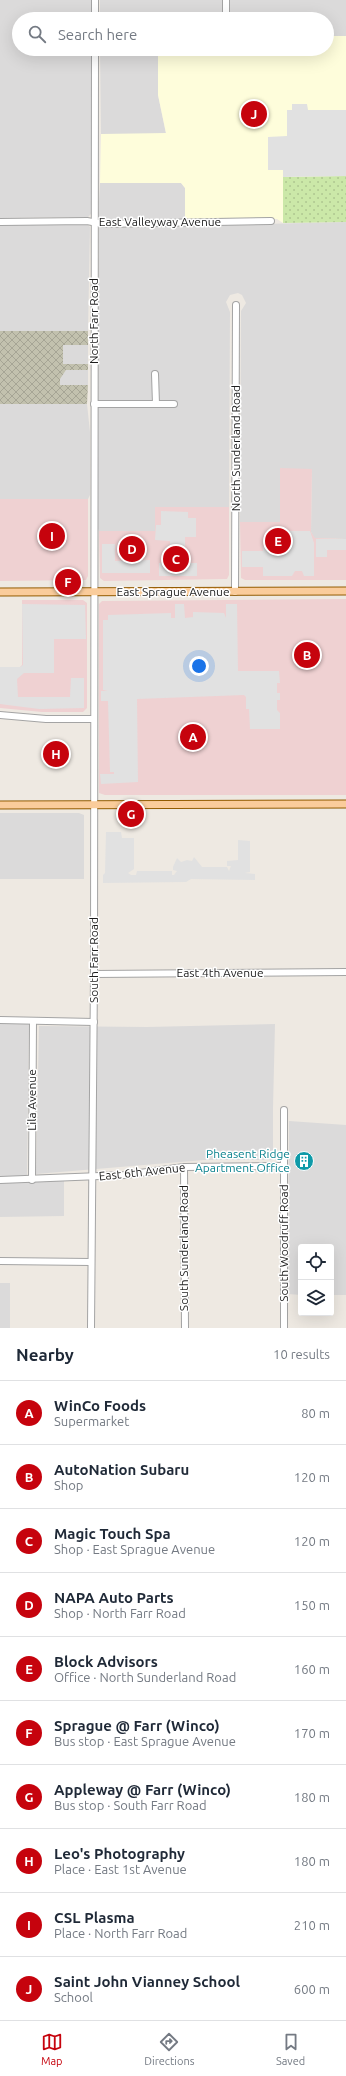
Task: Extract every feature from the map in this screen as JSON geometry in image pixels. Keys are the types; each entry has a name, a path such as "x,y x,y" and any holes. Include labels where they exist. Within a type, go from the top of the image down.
{"main road":[{"name":"East Sprague Avenue","path":"0,592 346,591"},
{"path":"0,805 346,804"}],"street":[{"path":"95,12 96,0"},
{"path":"226,0 226,12"},
{"name":"North Farr Road","path":"94,592 95,56"},
{"name":"East Valleyway Avenue","path":"0,222 87,221 102,224 271,221"},
{"name":"North Sunderland Road","path":"235,592 236,305"},
{"path":"155,374 156,404"},
{"path":"94,404 174,404"},
{"name":"South Farr Road","path":"91,1328 91,1177 94,1022 94,592"},
{"path":"0,715 46,719 93,719"},
{"name":"East 4th Avenue","path":"94,974 346,972"},
{"path":"0,1020 94,1022"},
{"name":"Lila Avenue","path":"32,1180 33,1021"},
{"name":"South Woodruff Road","path":"284,1110 284,1328"},
{"name":"East 6th Avenue","path":"0,1180 32,1180 125,1175 184,1167 284,1166"},
{"name":"South Sunderland Road","path":"184,1167 184,1328"},
{"path":"0,1261 91,1262"}],"shaded area":[{"path":"0,0 91,0 91,12 12,12 12,56 91,56 91,214 88,217 0,218"},
{"path":"100,0 346,0 346,36 334,36 334,12 100,12"},
{"path":"334,36 346,36 346,176 284,177 283,223 277,219 185,219 185,188 181,183 100,183 101,134 166,133 158,95 158,56 334,56"},
{"path":"100,56 158,56 158,95 166,134 101,134"},
{"path":"292,104 307,104 308,110 346,110 346,176 283,177 283,170 268,170 268,137 287,136 287,110 292,110"},
{"path":"100,183 181,183 185,188 185,219 103,222 98,218"},
{"path":"346,222 346,539 314,538 311,532 312,469 280,469 280,522 240,522 241,311 246,303 242,295 238,293 230,295 226,302 230,312 229,507 155,507 155,531 99,531 97,527 99,228"},
{"path":"87,224 90,227 88,331 0,331 0,225"},
{"path":"0,331 88,331 88,345 63,345 63,364 88,364 88,370 66,370 60,379 60,385 88,385 87,404 0,404"},
{"path":"63,345 88,345 88,364 63,364"},
{"path":"66,370 88,370 88,385 60,385 60,378"},
{"path":"0,404 87,404 90,432 90,495 88,499 0,499"},
{"path":"280,468 312,469 311,532 315,538 346,539 346,580 245,580 241,578 240,522 280,522"},
{"path":"0,499 88,499 88,576 86,580 0,581"},
{"path":"155,507 229,507 229,575 227,579 104,581 100,578 99,531 155,531"},
{"path":"161,511 188,512 188,518 196,518 196,537 185,537 185,546 170,546 170,541 155,540 156,525 161,525"},
{"path":"281,531 310,531 314,543 314,576 304,576 302,571 295,571 292,576 263,576 263,567 242,567 242,551 263,551 263,546 280,545"},
{"path":"316,539 346,539 346,550 327,550 327,557 316,557"},
{"path":"102,544 115,544 115,561 150,560 150,573 102,573"},
{"path":"159,563 197,563 197,576 159,576"},
{"path":"346,599 346,795 105,795 99,793 99,604 102,601"},
{"path":"22,600 83,600 87,603 87,708 83,712 42,712 0,708 0,667 20,667 22,665"},
{"path":"22,604 85,605 86,639 54,639 54,673 24,673 17,679 18,697 70,697 71,678 84,678 84,708 39,709 0,704 0,667 20,667 23,665"},
{"path":"175,604 184,604 185,618 193,617 193,612 224,613 226,618 226,604 237,604 238,671 279,671 280,683 277,683 277,693 280,693 280,700 277,700 277,710 280,713 280,729 250,729 249,709 246,709 246,697 244,695 137,699 138,782 101,784 100,774 114,774 114,772 110,772 108,701 101,701 101,691 108,691 103,690 103,620 108,620 108,615 171,613 171,618 175,618"},
{"path":"0,813 79,813 84,815 84,879 0,879"},
{"path":"106,832 121,832 122,838 134,838 134,869 128,873 131,875 136,875 137,871 172,871 172,875 174,875 177,871 173,870 173,867 177,858 181,862 187,860 192,861 194,857 202,867 227,867 229,871 231,866 227,866 227,861 238,860 238,840 250,841 250,872 245,873 255,874 255,880 191,879 186,882 103,883 103,875 105,873"},
{"path":"0,1024 29,1024 27,1181 64,1181 64,1216 0,1217"},
{"path":"275,1024 273,1160 204,1160 36,1174 39,1026 147,1027"},
{"path":"289,1121 346,1125 346,1295 334,1295 334,1244 298,1244 298,1295 288,1294"},
{"path":"0,1283 10,1283 10,1328 0,1328"}],"green space":[{"path":"346,176 346,222 283,223 283,177"}],"place":[{"name":"Saint John Vianney School","path":"254,114"},
{"name":"CSL Plasma","path":"52,536"},
{"name":"Block Advisors","path":"278,541"},
{"name":"NAPA Auto Parts","path":"132,549"},
{"name":"Magic Touch Spa","path":"176,559"},
{"name":"Sprague @ Farr (Winco)","path":"68,582"},
{"name":"AutoNation Subaru","path":"307,655"},
{"name":"WinCo Foods","path":"193,737"},
{"name":"Leo's Photography","path":"56,754"},
{"name":"Appleway @ Farr (Winco)","path":"131,814"},
{"name":"Pheasent Ridge Apartment Office","path":"304,1161"}]}
